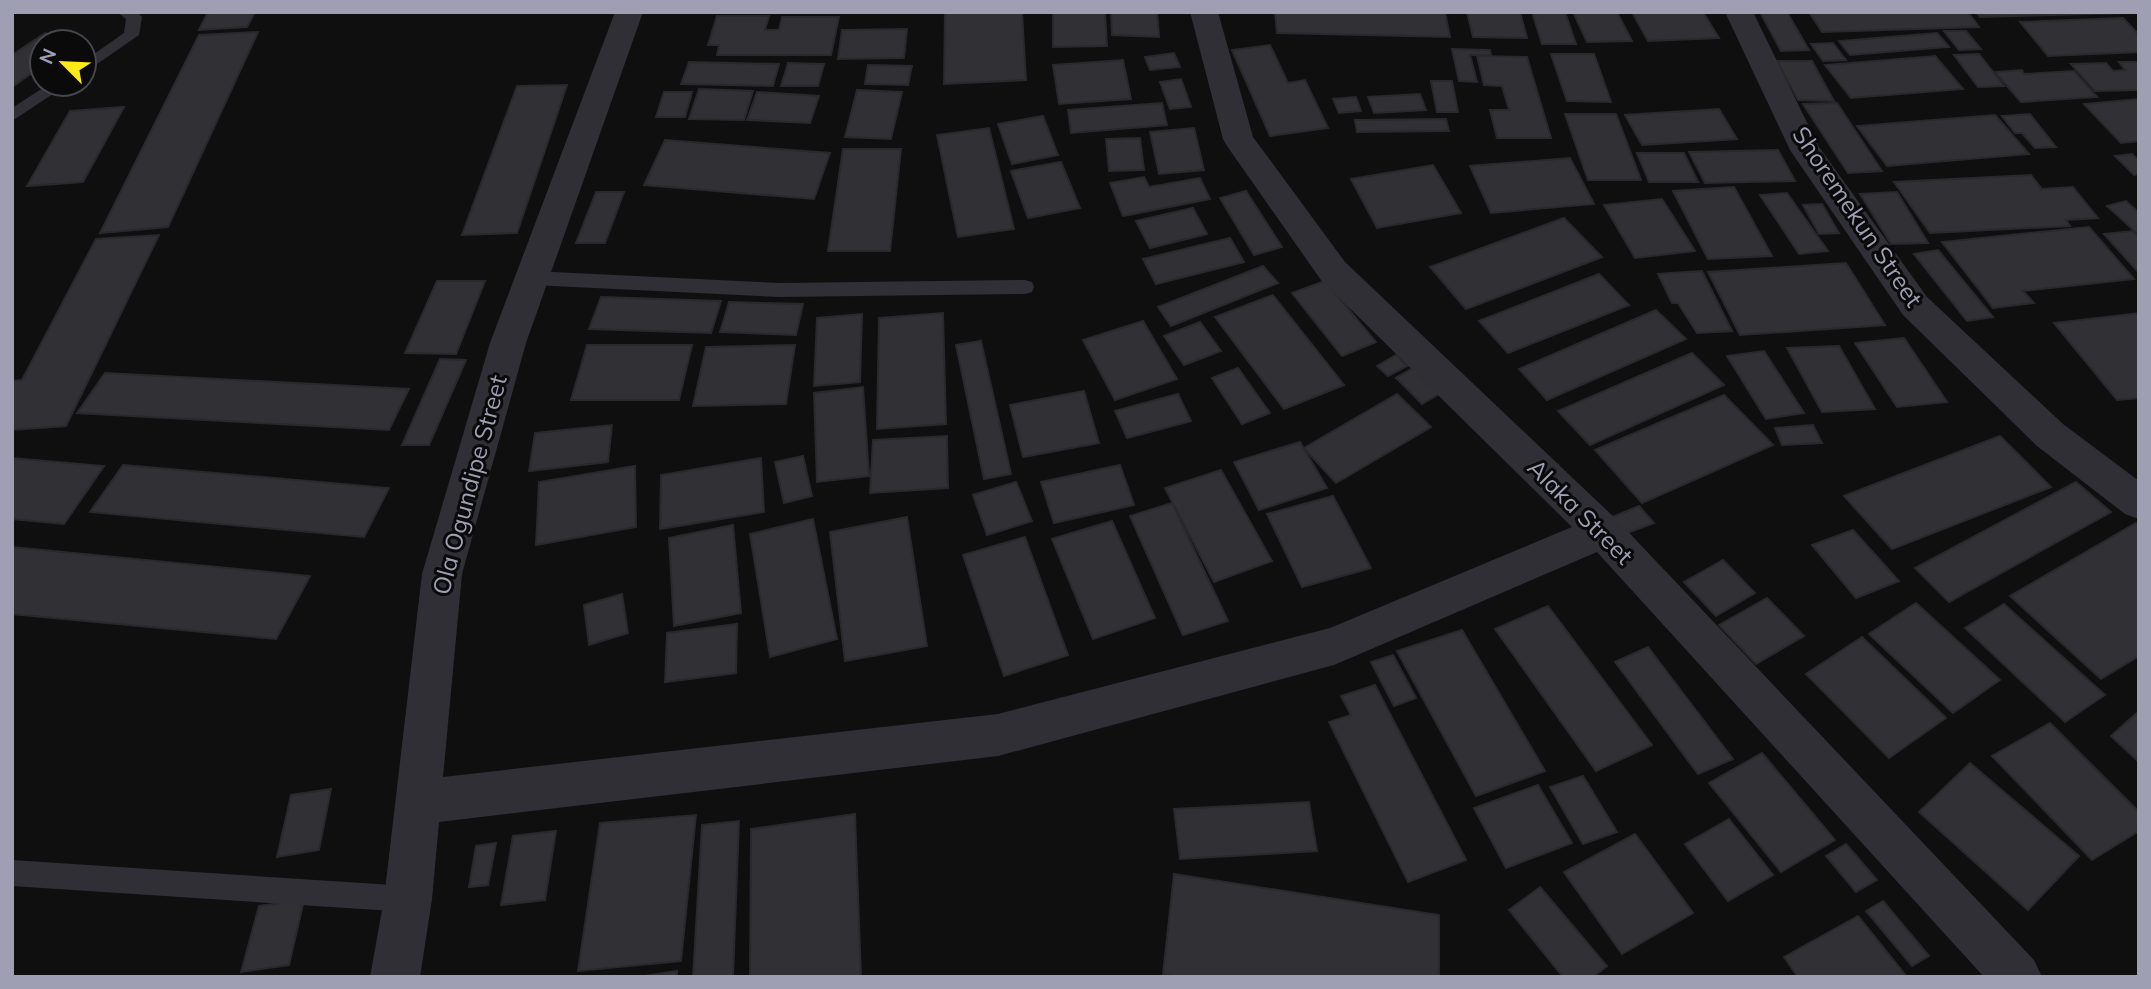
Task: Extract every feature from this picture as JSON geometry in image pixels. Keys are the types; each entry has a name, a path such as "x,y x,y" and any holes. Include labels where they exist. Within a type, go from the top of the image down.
{"street":[{"name":"Ola Ogundipe Street","path":"395,977 408,899 442,574 508,343 629,12"},
{"name":"Alaka Street","path":"1204,12 1238,139 1332,271 1603,533 2017,977"},
{"name":"Shoremekun Street","path":"1739,12 1805,150 1915,306 2050,435 2139,502"},
{"path":"418,802 999,735 1334,646 1603,533"}],"lane":[{"path":"98,58 131,35 134,17 124,12"},
{"path":"12,116 39,98"},
{"path":"533,278 780,290 1025,286"},
{"path":"12,873 408,899"}],"building":[{"path":"208,12 255,12 247,27 199,30"},
{"path":"945,12 1022,12 1026,80 944,84"},
{"path":"1053,12 1105,12 1107,46 1053,47"},
{"path":"1111,12 1157,12 1159,37 1112,35"},
{"path":"1275,12 1445,12 1450,37 1277,33"},
{"path":"1467,12 1520,12 1527,38 1473,37"},
{"path":"1532,12 1565,12 1576,44 1542,44"},
{"path":"1573,12 1617,12 1632,41 1587,42"},
{"path":"1632,12 1703,12 1719,38 1648,41"},
{"path":"1760,12 1787,12 1809,50 1781,51"},
{"path":"1809,12 1968,12 1979,27 1822,32"},
{"path":"1976,12 2126,12 2127,13 1980,17"},
{"path":"717,16 769,16 765,30 779,30 782,17 839,17 831,55 717,55 719,45 708,45"},
{"path":"2123,18 2139,35 2139,52 2048,56 2020,22"},
{"path":"907,29 904,58 838,59 842,30"},
{"path":"1944,31 1966,31 1981,49 1959,50"},
{"path":"258,32 168,227 100,233 199,35"},
{"path":"1937,33 1949,47 1850,55 1839,41"},
{"path":"1833,43 1846,60 1823,61 1811,44"},
{"path":"28,44 28,76 12,87 12,55"},
{"path":"1270,45 1288,83 1305,80 1328,128 1270,136 1232,50"},
{"path":"1452,49 1490,50 1491,55 1470,55 1477,82 1459,81"},
{"path":"1174,53 1180,67 1150,70 1145,57"},
{"path":"1551,54 1594,54 1611,102 1567,101"},
{"path":"1979,54 2004,86 1978,87 1954,55"},
{"path":"1477,56 1527,57 1551,138 1497,138 1490,110 1509,110 1502,86 1484,85"},
{"path":"1935,56 1963,89 1851,98 1825,65"},
{"path":"1123,60 1131,99 1059,104 1053,65"},
{"path":"1777,61 1812,61 1834,101 1798,100"},
{"path":"689,62 779,64 773,86 681,84"},
{"path":"2119,62 2139,62 2139,90 2095,91 2071,64 2106,63 2113,71 2125,70"},
{"path":"788,63 824,64 818,86 781,86"},
{"path":"868,65 912,66 908,85 865,84"},
{"path":"2022,70 2024,74 2074,71 2097,97 2021,102 1995,72"},
{"path":"1181,79 1191,107 1170,109 1160,82"},
{"path":"1431,81 1452,81 1458,112 1437,112"},
{"path":"567,85 517,233 462,235 517,86"},
{"path":"699,89 753,91 744,120 689,119"},
{"path":"857,90 902,92 891,139 845,137"},
{"path":"664,92 692,92 685,117 656,117"},
{"path":"757,92 819,96 810,123 747,120"},
{"path":"1420,94 1426,110 1374,113 1368,97"},
{"path":"1356,97 1361,111 1339,113 1333,99"},
{"path":"2139,99 2139,141 2121,143 2084,104"},
{"path":"1162,103 1167,125 1071,133 1068,110"},
{"path":"1837,103 1882,171 1848,173 1803,104"},
{"path":"124,107 83,182 27,186 70,111"},
{"path":"1719,109 1737,139 1642,145 1625,115"},
{"path":"1565,114 1616,114 1641,180 1588,180"},
{"path":"2030,114 2056,147 2035,148 2022,133 2015,133 2002,116"},
{"path":"1995,115 2029,154 1887,166 1857,126"},
{"path":"1043,116 1058,155 1012,164 998,124"},
{"path":"1446,119 1449,131 1357,132 1355,120"},
{"path":"989,128 1014,229 958,237 937,135"},
{"path":"1194,128 1204,170 1159,174 1150,132"},
{"path":"1140,138 1144,170 1109,171 1106,139"},
{"path":"665,140 830,153 814,199 644,185"},
{"path":"843,149 901,149 890,251 828,251"},
{"path":"1778,150 1795,181 1705,183 1689,152"},
{"path":"1637,153 1684,153 1698,182 1649,182"},
{"path":"2132,154 2139,161 2139,174 2134,175 2115,156"},
{"path":"1570,158 1594,204 1491,213 1470,166"},
{"path":"1061,162 1080,208 1028,218 1011,171"},
{"path":"1433,165 1461,213 1377,228 1351,179"},
{"path":"2031,175 2042,189 2073,187 2098,218 2066,220 2070,226 1930,233 1894,182"},
{"path":"1144,177 1149,187 1200,178 1210,199 1123,216 1110,183"},
{"path":"1734,187 1772,256 1708,259 1673,191"},
{"path":"1246,191 1282,247 1254,255 1220,198"},
{"path":"596,192 624,192 605,243 576,243"},
{"path":"1897,192 1928,243 1891,244 1860,194"},
{"path":"1787,193 1828,251 1799,254 1760,195"},
{"path":"1662,199 1695,251 1635,258 1604,205"},
{"path":"2126,201 2139,213 2139,235 2107,206"},
{"path":"1822,204 1839,233 1819,234 1803,205"},
{"path":"1193,208 1207,234 1150,248 1136,221"},
{"path":"1564,218 1602,257 1466,309 1430,267"},
{"path":"2089,227 2134,279 2023,291 2034,303 1993,308 1942,242"},
{"path":"2133,231 2139,237 2139,273 2104,234"},
{"path":"159,235 66,426 12,430 12,381 22,380 96,239"},
{"path":"1230,238 1244,262 1156,284 1143,259"},
{"path":"1938,250 1993,317 1967,321 1914,254"},
{"path":"1846,263 1885,325 1740,335 1708,272"},
{"path":"1263,266 1278,283 1171,326 1158,307"},
{"path":"1702,271 1732,331 1697,333 1678,303 1672,303 1658,274"},
{"path":"1599,274 1629,305 1508,353 1479,321"},
{"path":"437,281 485,281 456,354 405,353"},
{"path":"1325,281 1376,342 1342,356 1292,293"},
{"path":"1273,295 1344,385 1284,409 1215,317"},
{"path":"601,297 721,301 711,333 589,329"},
{"path":"729,302 803,304 796,335 720,332"},
{"path":"1656,310 1686,339 1547,400 1519,369"},
{"path":"943,313 946,424 877,429 879,318"},
{"path":"2139,313 2139,398 2117,400 2054,323"},
{"path":"862,314 860,382 814,386 817,318"},
{"path":"1143,321 1177,379 1115,400 1083,340"},
{"path":"1200,322 1221,351 1184,365 1164,336"},
{"path":"1904,338 1947,402 1897,407 1855,343"},
{"path":"981,341 1011,474 984,479 956,345"},
{"path":"587,345 692,345 679,400 571,400"},
{"path":"795,345 786,404 693,406 706,347"},
{"path":"1839,346 1875,409 1822,412 1787,348"},
{"path":"1764,351 1804,413 1766,419 1727,356"},
{"path":"1692,353 1724,385 1590,445 1558,411"},
{"path":"1396,355 1407,366 1388,376 1377,366"},
{"path":"440,359 466,360 429,445 402,445"},
{"path":"1238,368 1270,413 1242,424 1212,378"},
{"path":"1413,368 1439,394 1422,404 1396,378"},
{"path":"105,373 409,389 389,430 77,413"},
{"path":"863,387 869,476 817,482 814,393"},
{"path":"1084,391 1099,443 1023,457 1010,405"},
{"path":"1178,394 1191,421 1127,438 1115,411"},
{"path":"1397,394 1431,427 1336,483 1304,448"},
{"path":"1724,395 1773,445 1642,503 1595,450"},
{"path":"612,425 608,462 529,471 535,433"},
{"path":"1813,425 1822,443 1782,445 1775,428"},
{"path":"947,436 948,488 870,493 873,440"},
{"path":"2000,436 2051,487 1892,549 1844,496"},
{"path":"1300,442 1327,488 1259,510 1234,462"},
{"path":"803,456 812,496 784,503 775,462"},
{"path":"12,458 104,466 64,524 12,519"},
{"path":"761,458 764,512 660,529 661,475"},
{"path":"123,465 389,488 364,537 90,512"},
{"path":"1120,465 1134,505 1054,523 1041,482"},
{"path":"635,466 636,527 536,545 539,482"},
{"path":"1221,470 1272,561 1214,582 1165,488"},
{"path":"1016,482 1032,521 987,535 973,495"},
{"path":"2076,482 2111,512 1949,602 1915,568"},
{"path":"1333,496 1371,568 1302,587 1267,514"},
{"path":"1172,503 1228,621 1183,635 1130,516"},
{"path":"1639,506 1654,523 1624,534 1610,518"},
{"path":"907,517 927,646 845,661 830,532"},
{"path":"813,519 837,639 770,657 750,534"},
{"path":"1112,521 1155,618 1093,639 1052,539"},
{"path":"2136,523 2139,526 2139,656 2101,679 2010,596"},
{"path":"733,525 741,613 674,626 669,538"},
{"path":"1853,530 1899,581 1856,598 1812,545"},
{"path":"1025,537 1068,655 1004,676 963,555"},
{"path":"12,547 310,576 276,639 12,614"},
{"path":"1723,560 1755,593 1716,616 1684,582"},
{"path":"622,594 628,633 589,645 584,605"},
{"path":"1767,598 1804,636 1756,664 1719,625"},
{"path":"1916,603 2000,680 1953,713 1869,634"},
{"path":"2004,604 2105,695 2065,722 1965,628"},
{"path":"1548,606 1652,745 1596,771 1495,629"},
{"path":"737,624 736,673 665,682 667,633"},
{"path":"1462,630 1545,771 1476,796 1397,651"},
{"path":"1862,637 1946,718 1889,758 1806,674"},
{"path":"1648,647 1733,759 1698,774 1615,662"},
{"path":"1393,655 1416,698 1394,706 1371,662"},
{"path":"1375,685 1466,860 1408,882 1329,722 1351,715 1341,696"},
{"path":"2139,711 2139,762 2111,736"},
{"path":"2050,723 2139,812 2139,831 2092,860 1992,756"},
{"path":"1762,753 1835,840 1781,872 1709,783"},
{"path":"1970,763 2079,856 2028,910 1919,812"},
{"path":"1583,776 1617,832 1583,844 1550,787"},
{"path":"1538,785 1572,843 1506,868 1474,808"},
{"path":"331,789 319,850 277,857 291,795"},
{"path":"1309,802 1317,851 1180,859 1174,809"},
{"path":"855,814 861,977 750,977 751,829"},
{"path":"696,815 681,961 578,971 600,823"},
{"path":"1729,819 1773,875 1728,901 1685,844"},
{"path":"739,821 733,977 693,977 702,825"},
{"path":"556,831 545,900 501,905 513,836"},
{"path":"1635,834 1693,913 1622,954 1564,872"},
{"path":"496,843 488,885 469,887 476,846"},
{"path":"1846,844 1877,880 1856,892 1826,856"},
{"path":"1174,874 1439,915 1439,977 1180,977 1163,974"},
{"path":"1540,887 1607,966 1593,977 1563,977 1509,910"},
{"path":"304,900 289,965 241,972 259,906"},
{"path":"1883,901 1929,956 1912,966 1866,911"},
{"path":"1858,916 1907,977 1798,977 1784,957"},
{"path":"677,971 677,977 638,977"}]}
